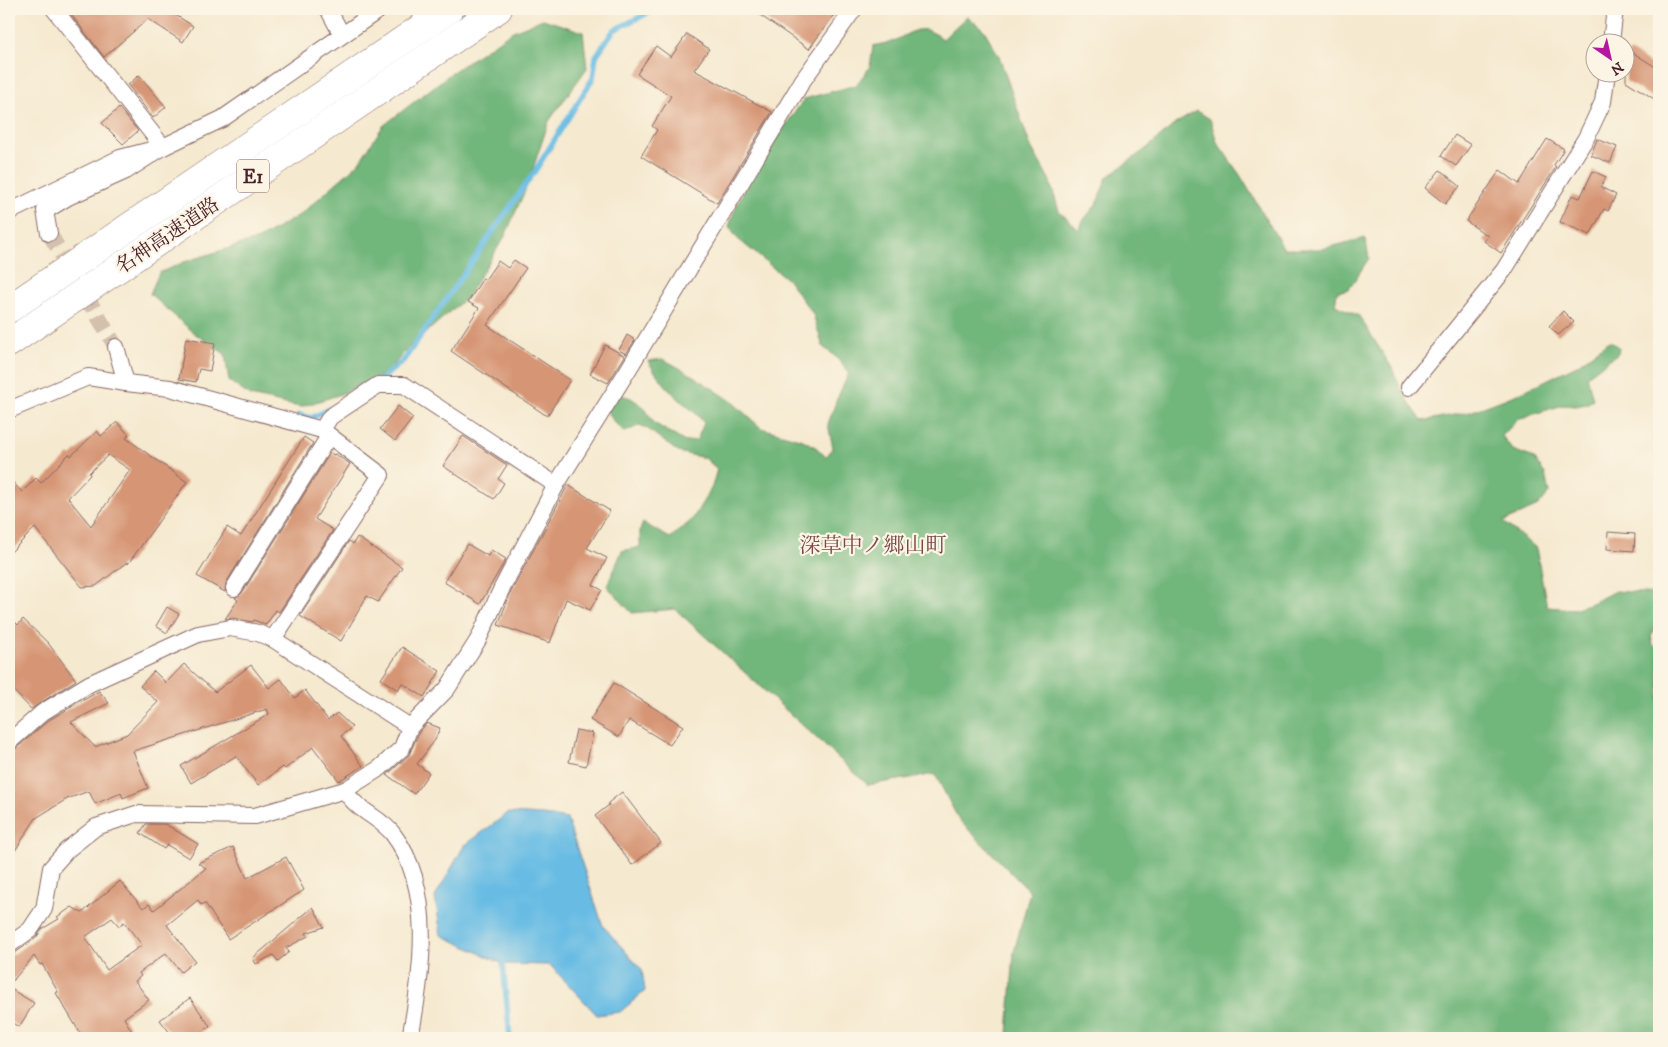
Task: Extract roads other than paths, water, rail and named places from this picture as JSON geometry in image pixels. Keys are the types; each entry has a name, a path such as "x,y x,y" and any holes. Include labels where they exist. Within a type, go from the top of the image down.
{"highway":[{"name":"名神高速道路","path":"9,309 449,9"},
{"name":"名神高速道路","path":"9,343 498,9"}],"street":[{"path":"54,9 162,147"},
{"path":"328,9 342,35"},
{"path":"49,233 45,211 68,197 126,171 162,147 222,120 380,9"},
{"path":"9,945 30,930 44,909 51,868 67,850 96,827 136,814 255,816 345,790 380,768 402,748 410,727 447,690 478,640 501,590 556,485 628,370 803,80 854,9"},
{"path":"1612,32 1615,9"},
{"path":"1408,386 1504,270 1586,138 1603,102 1606,82"},
{"path":"9,212 120,158 162,147"},
{"path":"116,347 126,383"},
{"path":"9,410 88,377 170,388 326,433 381,475 273,639"},
{"path":"234,588 326,433 330,417 378,385 404,385 556,485"},
{"path":"9,742 43,712 89,684 198,634 230,628 258,633 273,639 410,727"},
{"path":"345,790 350,799 392,833 410,864 418,899 422,931 419,990 410,1038"}],"water":[{"path":"508,813 543,815 567,819 603,926 642,970 645,991 620,1012 597,1015 550,965 503,964 441,935 435,897 464,846"}],"waterway":[{"path":"379,381 404,360 535,171 593,78 596,56 614,30 656,9"},
{"path":"299,415 311,418 330,409"},
{"path":"503,964 510,1038"}],"tunnel":[{"path":"49,233 116,347"}],"district":[{"name":"深草中ノ郷山町","path":"873,545"}]}
